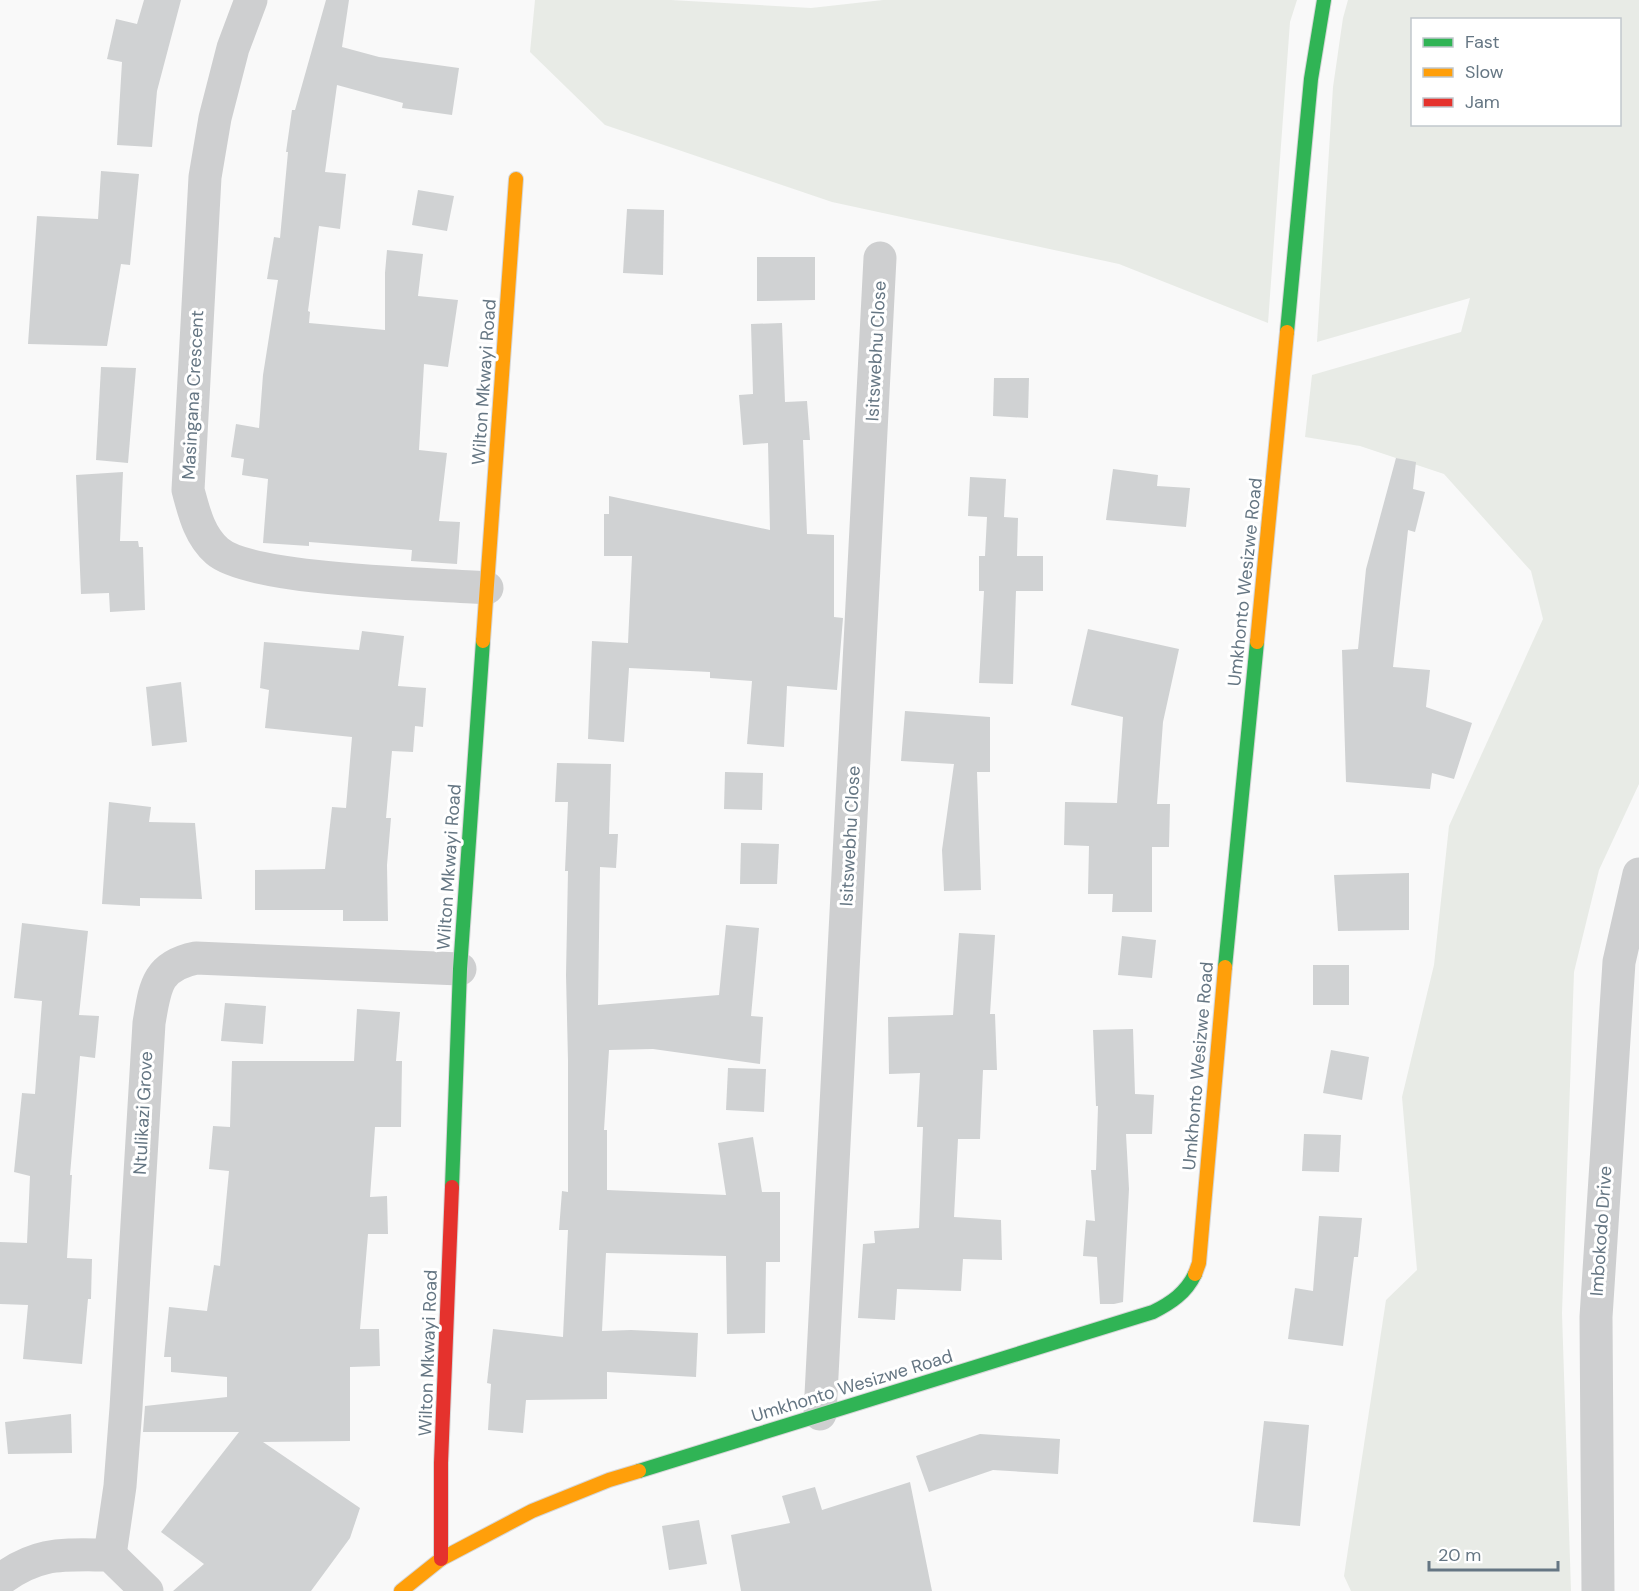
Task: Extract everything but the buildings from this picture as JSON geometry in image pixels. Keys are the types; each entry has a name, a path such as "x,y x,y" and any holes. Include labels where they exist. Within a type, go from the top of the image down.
{"street":[{"name":"Masingana Crescent","path":"251,0 233,48 215,118 205,177 188,490 196,518 204,537 218,552 251,566 315,576 487,588"},
{"name":"Umkhonto Wesizwe Road","path":"401,1591 441,1559 531,1510 609,1480 1153,1312 1172,1303 1193,1281 1199,1263 1231,896 1311,80 1324,0"},
{"name":"Wilton Mkwayi Road","path":"441,1559 441,1463 460,969 516,179"},
{"name":"Isitswebhu Close","path":"820,1414 880,258"},
{"name":"Imbokodo Drive","path":"1598,1591 1596,1317 1619,962 1639,874"},
{"name":"Ntulikazi Grove","path":"110,1555 120,1486 126,1408 149,1023 154,989 160,977 181,961 196,958 460,969"},
{"path":"0,1580 17,1568 35,1560 57,1555 110,1555 147,1591"}],"shaded area":[{"path":"535,0 671,0 811,8 883,0 1297,0 1290,22 1268,323 1119,264 832,202 605,125 530,52"},
{"path":"1348,0 1639,0 1639,784 1599,870 1574,972 1562,1313 1571,1591 1351,1591 1344,1576 1386,1300 1417,1270 1402,1097 1434,965 1449,826 1543,619 1531,571 1444,474 1360,446 1305,437 1312,375 1461,332 1470,298 1317,342 1333,87 1343,18"}],"traffic: fast":[{"path":"1287,332 1311,79 1324,0"},
{"path":"452,1187 460,969 483,641"},
{"path":"1225,967 1257,642"},
{"path":"639,1471 1153,1312 1177,1297 1195,1274"}],"traffic: slow":[{"path":"483,641 516,179"},
{"path":"1257,642 1287,332"},
{"path":"1195,1274 1199,1263 1225,967"},
{"path":"401,1591 441,1559 532,1511 609,1480 639,1471"}],"traffic: jam":[{"path":"441,1559 441,1463 452,1187"}]}
